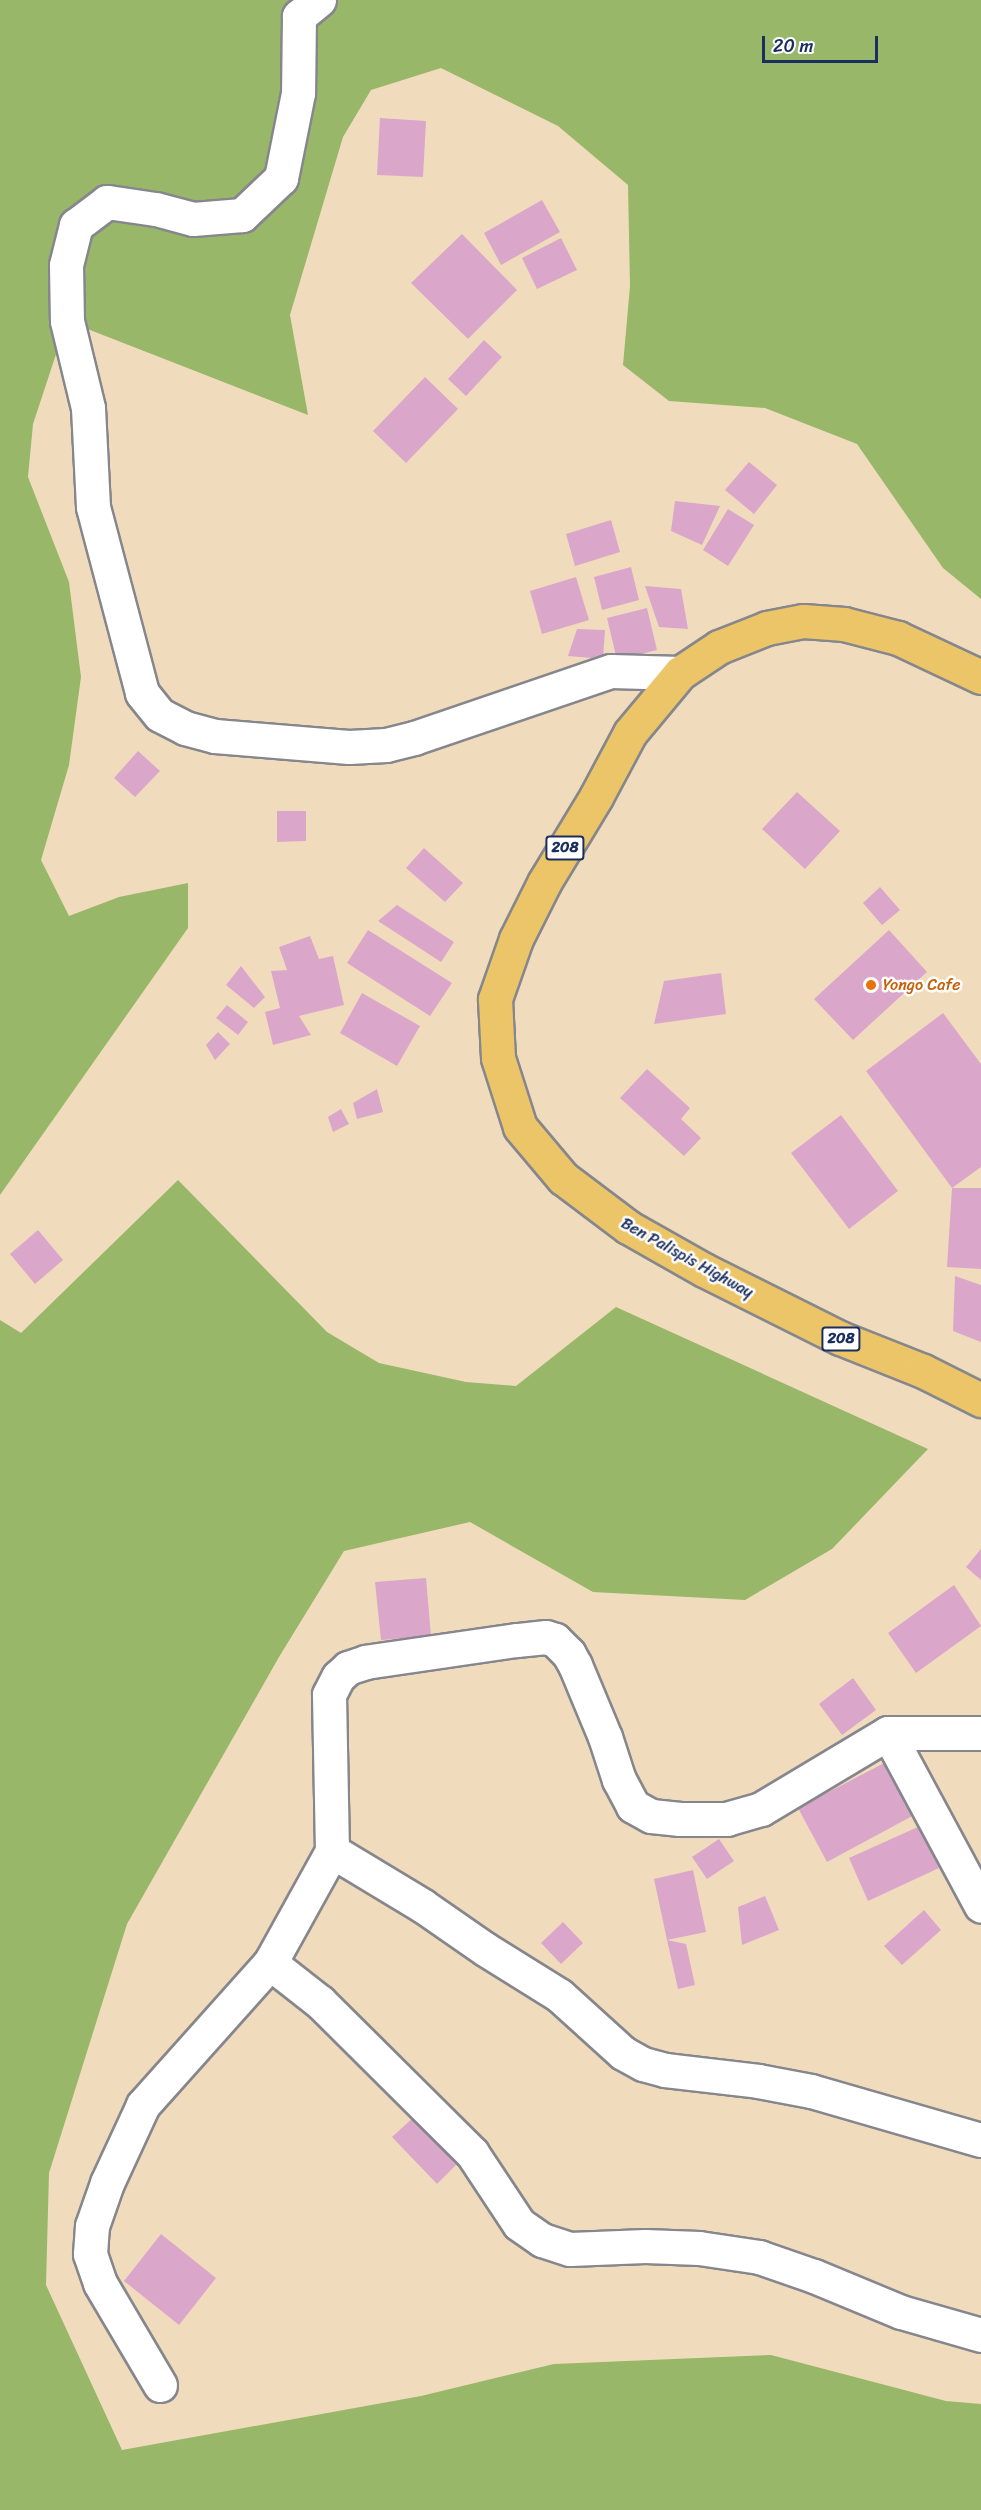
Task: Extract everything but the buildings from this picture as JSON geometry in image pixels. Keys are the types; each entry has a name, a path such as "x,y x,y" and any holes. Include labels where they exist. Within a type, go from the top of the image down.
{"main road":[{"name":"Ben Palispis Highway","path":"981,677 898,639 844,624 803,621 767,628 719,647 680,673 630,733 596,797 544,884 516,939 495,999 498,1058 520,1127 563,1178 628,1227 704,1270 840,1338 923,1371 981,1400"}],"street":[{"path":"320,0 299,16 298,93 281,178 242,215 193,219 155,208 106,202 76,225 66,265 67,321 88,408 93,507 142,693 160,714 185,728 215,736 349,747 386,745 414,738 611,671 680,673"},
{"path":"160,2385 100,2283 90,2254 93,2226 107,2183 143,2105 270,1963 332,1851 329,1695 334,1682 348,1668 366,1662 516,1640 546,1637 555,1640 569,1654 575,1665 605,1737 619,1780 633,1806 651,1816 727,1819 760,1809 888,1733 981,1733"},
{"path":"888,1733 981,1906"},
{"path":"332,1851 423,1906 485,1949 559,1995 623,2053 643,2064 665,2070 758,2081 811,2091 981,2140"},
{"path":"270,1963 320,2002 472,2153 519,2224 542,2240 570,2249 645,2246 699,2248 759,2257 814,2276 901,2312 981,2335"}],"green space":[{"path":"0,0 981,0 981,599 943,568 857,444 765,408 669,401 623,365 630,286 628,185 558,126 441,68 371,90 343,137 290,315 308,415 67,321 33,424 28,477 69,582 81,677 69,765 41,860 69,916 119,897 188,883 188,928 0,1195"},
{"path":"178,1180 327,1332 379,1363 466,1382 516,1386 616,1307 928,1449 832,1549 745,1600 593,1592 470,1522 344,1551 279,1657 127,1924 49,2173 46,2285 122,2450 421,2396 554,2364 771,2355 946,2401 981,2404 981,2510 0,2510 0,1320 21,1333"}],"place":[{"name":"Yongo Cafe","path":"871,985"}]}
